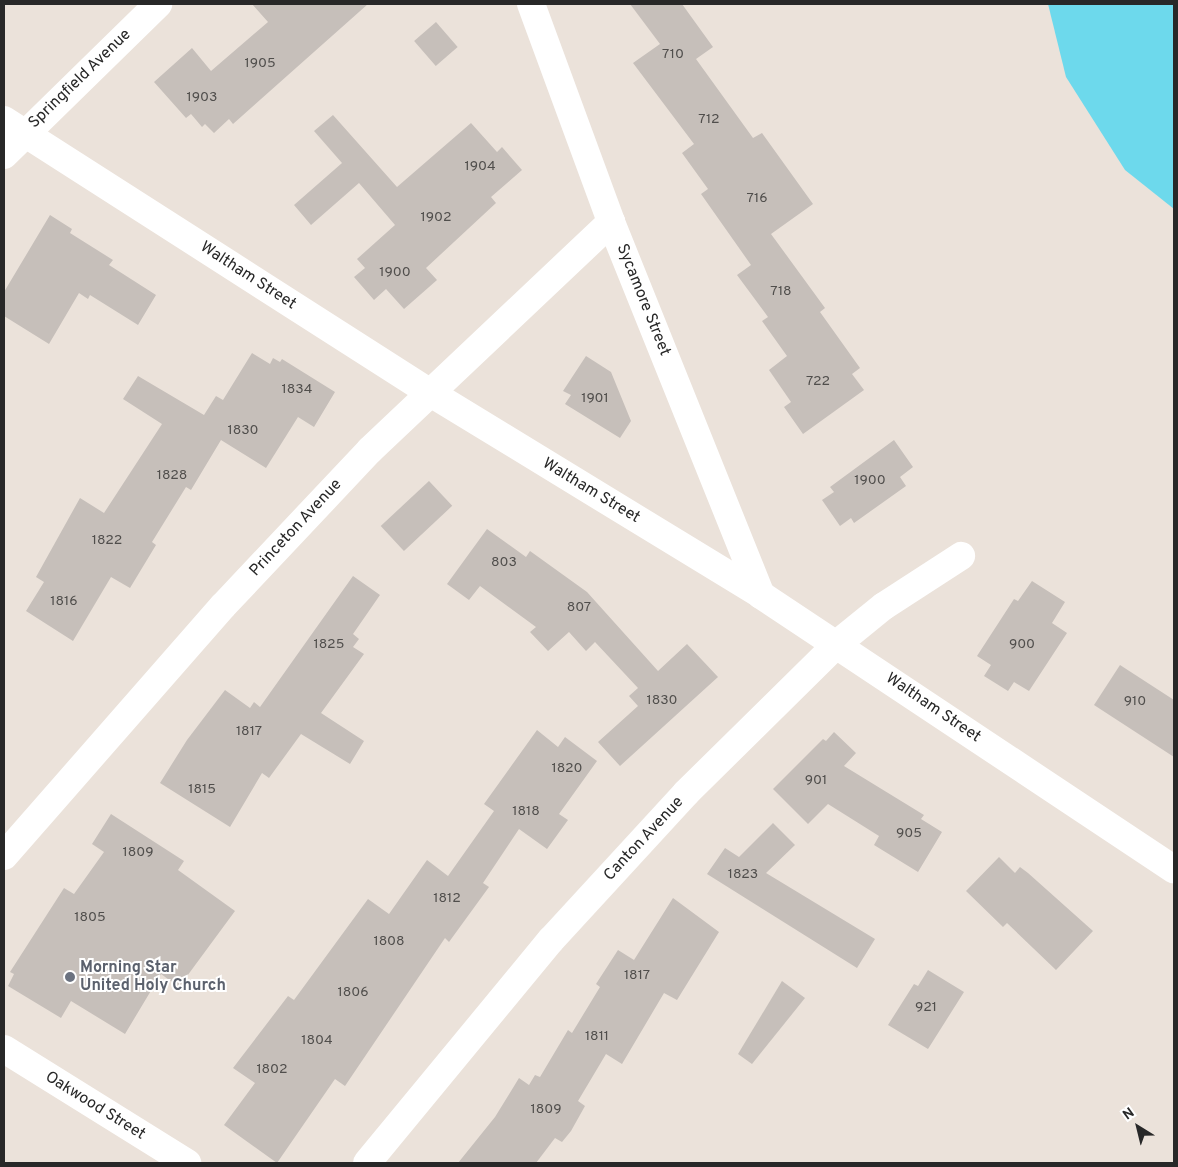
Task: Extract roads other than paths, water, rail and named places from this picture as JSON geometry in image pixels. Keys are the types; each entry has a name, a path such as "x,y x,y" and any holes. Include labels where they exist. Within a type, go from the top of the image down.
{"street":[{"name":"Springfield Avenue","path":"4,155 14,127 158,4"},
{"name":"Sycamore Street","path":"531,4 611,222 760,595"},
{"name":"Waltham Street","path":"14,127 429,392 837,644 1174,869"},
{"name":"Princeton Avenue","path":"4,856 223,606 429,392 611,222"},
{"name":"Canton Avenue","path":"367,1163 551,940 686,793 837,644 884,606 961,556"},
{"name":"Oakwood Street","path":"4,1049 187,1163"}],"water":[{"path":"1048,4 1174,4 1174,209 1125,170 1066,77"}],"place":[{"name":"Morning Star United Holy Church","path":"70,977"}]}
